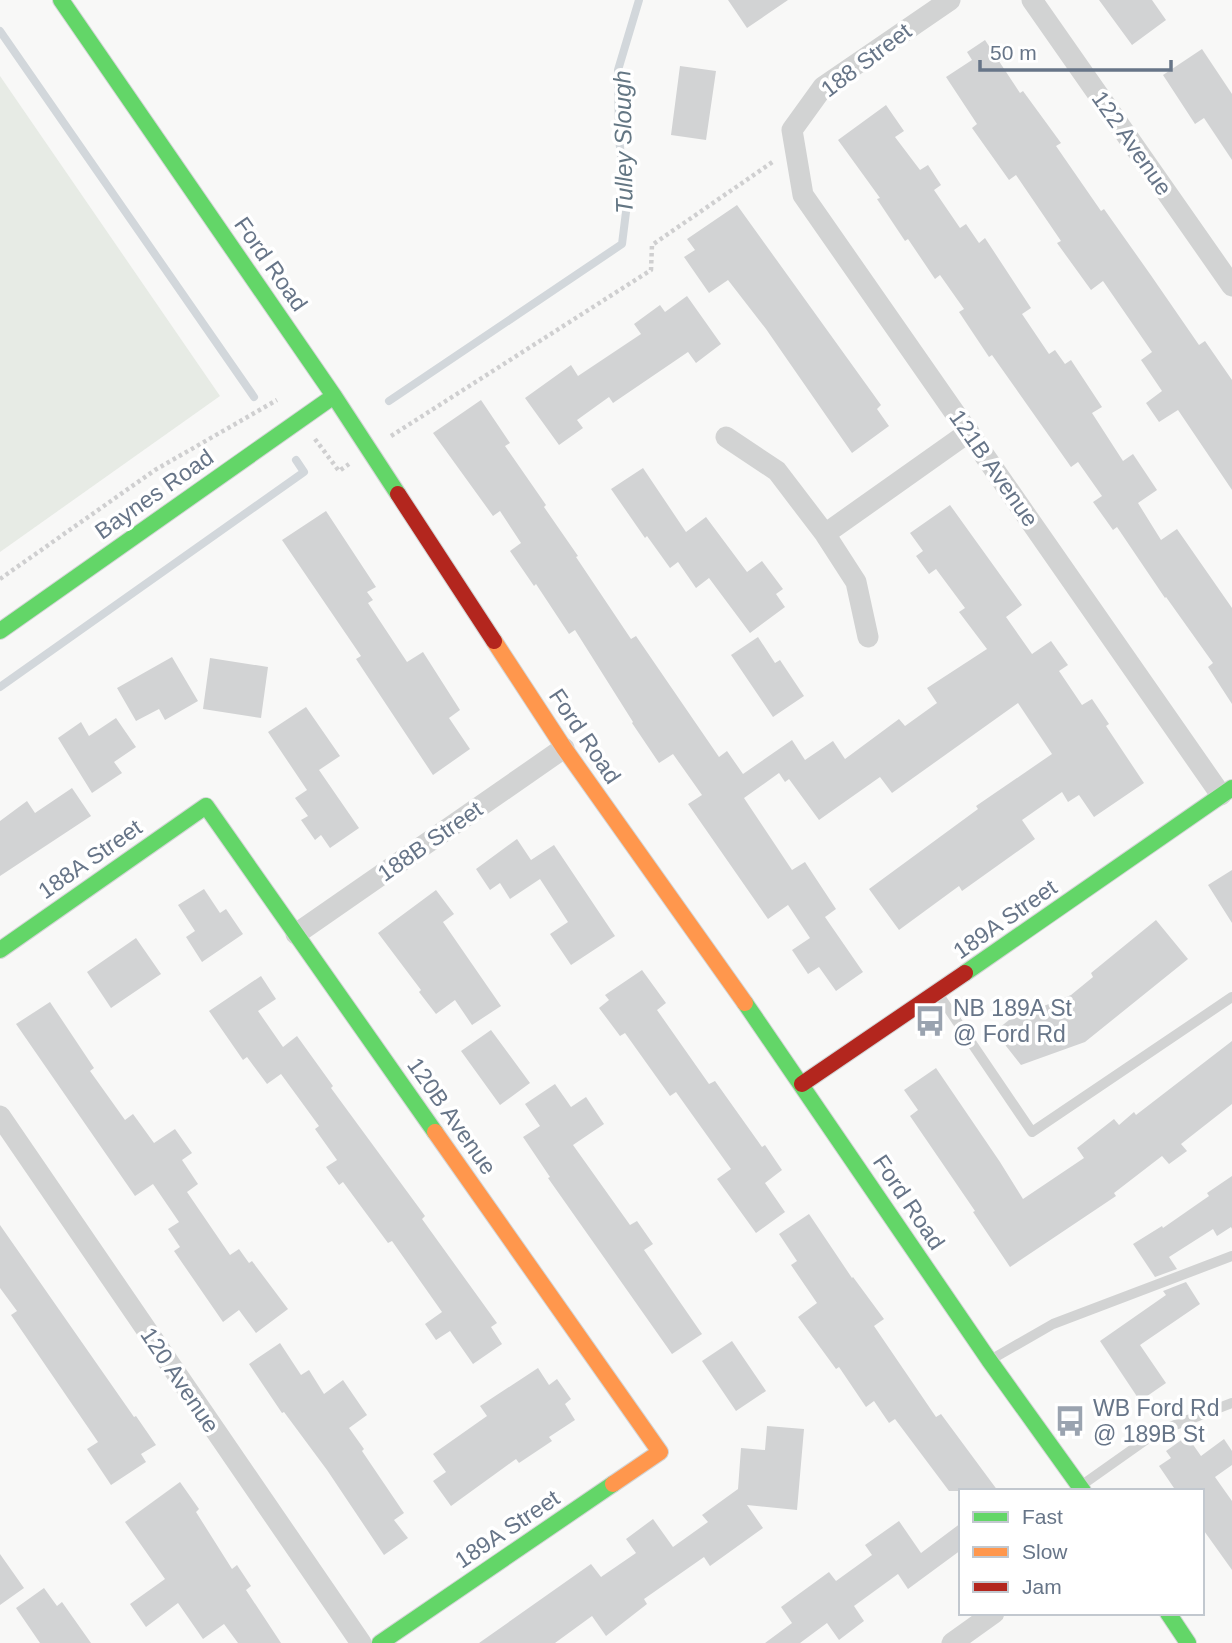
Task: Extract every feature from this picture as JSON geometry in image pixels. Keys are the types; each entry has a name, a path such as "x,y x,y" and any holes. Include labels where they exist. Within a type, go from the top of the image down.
{"street":[{"name":"Ford Road","path":"61,0 334,396 564,748 802,1084 989,1360 1082,1489"},
{"name":"188 Street","path":"793,138 823,87 950,0"},
{"name":"122 Avenue","path":"1032,0 1232,285"},
{"name":"121B Avenue","path":"793,138 803,195 1227,792"},
{"name":"Baynes Road","path":"0,631 334,396"},
{"path":"825,534 969,432"},
{"path":"726,438 777,471 825,534 856,582 868,637"},
{"name":"188B Street","path":"296,934 564,748"},
{"name":"189A Street","path":"802,1084 1227,792"},
{"name":"120B Avenue","path":"206,806 660,1452"},
{"name":"188A Street","path":"0,950 206,806"},
{"name":"120 Avenue","path":"0,1116 361,1643"},
{"name":"189A Street","path":"380,1643 660,1452"},
{"path":"952,1643 991,1615"},
{"path":"1169,1615 1188,1643"}],"lane":[{"path":"937,993 1031,1132 1232,997"},
{"path":"989,1360 1053,1324 1232,1256"},
{"path":"1082,1489 1157,1432 1232,1404"}],"path":[{"path":"390,436 651,270 652,245 793,138"},
{"path":"0,579 155,470 283,396"}],"shaded area":[{"path":"0,76 220,396 0,552"}],"building":[{"path":"728,0 788,0 747,28"},
{"path":"1099,0 1152,0 1166,20 1132,45"},
{"path":"985,40 1020,93 1023,91 1061,143 1056,146 1101,211 1104,209 1199,345 1205,341 1232,380 1232,490 1178,410 1159,422 1146,403 1162,391 1141,360 1152,352 1103,281 1091,290 1057,243 1061,241 1016,175 1009,180 972,128 977,124 946,77 972,60 967,52"},
{"path":"1202,49 1232,94 1232,160 1204,118 1195,124 1163,75"},
{"path":"680,66 716,71 706,140 671,135"},
{"path":"886,105 904,131 895,137 920,170 928,165 941,185 934,190 960,228 966,224 979,243 985,238 1031,308 1022,314 1049,354 1055,350 1065,364 1071,360 1102,407 1092,413 1123,461 1133,454 1157,490 1138,503 1161,540 1177,529 1232,608 1232,704 1208,667 1213,663 1117,527 1113,530 1093,502 1102,496 1078,462 1071,467 992,355 989,357 959,312 964,309 940,275 935,279 908,239 905,241 877,199 880,198 838,140"},
{"path":"737,205 881,405 877,409 889,426 852,453 766,329 728,280 709,293 684,257 695,250 687,239"},
{"path":"687,296 721,344 696,363 688,352 613,403 609,397 577,420 583,428 559,445 525,398 571,365 578,376 641,334 634,324 660,305 665,312"},
{"path":"481,400 510,443 505,446 631,639 636,636 719,757 727,751 743,774 792,740 805,760 833,741 845,759 899,719 905,726 937,703 927,688 987,649 959,612 965,608 936,569 929,574 916,556 923,551 910,533 950,505 1022,605 1006,617 1032,654 1051,641 1068,665 1059,671 1082,705 1092,699 1109,724 1106,726 1144,783 1094,817 1079,795 1068,802 1062,792 1022,820 1035,839 962,891 959,886 899,930 869,889 978,809 976,806 1052,754 1018,703 892,793 880,777 819,820 789,779 785,782 779,773 744,798 792,870 805,862 836,909 825,917 863,972 836,991 819,967 808,974 792,950 810,938 788,905 768,919 688,804 702,795 673,754 659,763 575,630 569,634 510,551 521,543 500,511 493,516 433,433"},
{"path":"643,468 686,532 706,517 747,572 762,561 783,589 776,594 785,607 750,633 709,578 696,588 678,562 670,568 611,489"},
{"path":"326,511 376,587 367,592 373,600 368,603 407,662 423,652 460,710 449,718 470,749 433,775 356,659 361,656 282,540"},
{"path":"758,637 775,663 780,660 804,696 773,717 731,655"},
{"path":"172,657 198,701 165,720 159,709 136,721 117,688"},
{"path":"210,658 268,667 261,718 203,709"},
{"path":"306,707 340,756 319,770 359,828 330,848 321,835 315,840 301,820 308,816 295,798 307,790 268,732"},
{"path":"116,718 136,747 114,762 122,773 92,793 58,738 81,722 89,736"},
{"path":"72,788 91,816 0,876 0,821 27,801 35,813"},
{"path":"517,839 531,860 554,845 615,936 571,965 550,934 568,922 540,879 510,899 500,883 490,890 476,869"},
{"path":"1232,870 1232,923 1208,885"},
{"path":"204,889 220,913 226,909 243,934 202,962 186,937 195,931 178,905"},
{"path":"436,890 454,914 443,922 501,1006 472,1025 455,1000 436,1014 378,933"},
{"path":"1156,920 1188,959 1085,1042 1021,1065 1006,1046 999,1028 1009,1020 1071,995 1093,977 1091,973"},
{"path":"136,938 161,974 111,1008 87,972"},
{"path":"642,970 666,1003 657,1010 709,1084 715,1081 762,1147 765,1145 782,1170 765,1183 785,1212 756,1233 717,1179 731,1169 676,1092 670,1096 625,1033 620,1036 599,1008 609,1000 605,995"},
{"path":"261,976 276,999 258,1011 283,1047 297,1036 333,1086 331,1088 425,1216 422,1219 497,1323 491,1327 502,1344 473,1364 450,1331 436,1340 425,1324 442,1312 392,1241 388,1243 343,1182 339,1185 326,1167 337,1160 315,1129 319,1126 281,1074 267,1084 247,1057 243,1060 209,1011"},
{"path":"50,1002 94,1068 90,1071 125,1120 133,1114 154,1143 175,1129 192,1153 182,1160 198,1184 187,1192 230,1255 239,1249 249,1263 252,1261 288,1309 256,1333 239,1310 223,1322 174,1251 180,1247 168,1229 179,1222 153,1184 135,1196 16,1024"},
{"path":"491,1030 530,1083 500,1105 461,1051"},
{"path":"1232,1041 1232,1104 1181,1144 1187,1151 1169,1164 1162,1156 1114,1193 1116,1196 1010,1267 910,1116 918,1110 904,1090 936,1068 1023,1199 1084,1158 1077,1148 1114,1119 1119,1125 1134,1112 1136,1115"},
{"path":"555,1084 571,1107 586,1097 604,1124 573,1145 630,1225 637,1221 653,1244 644,1250 702,1334 672,1354 548,1178 550,1177 523,1137 540,1126 525,1104"},
{"path":"1232,1176 1232,1229 1231,1227 1217,1236 1213,1229 1169,1257 1177,1269 1155,1277 1133,1244 1162,1226 1163,1228 1209,1196 1207,1193"},
{"path":"809,1214 852,1278 884,1319 874,1326 936,1417 941,1414 997,1489 949,1491 895,1419 889,1423 874,1401 866,1407 839,1367 836,1369 798,1317 817,1303 791,1265 797,1261 779,1234"},
{"path":"0,1225 156,1445 141,1454 146,1462 111,1485 87,1449 98,1442 11,1315 17,1311 0,1288"},
{"path":"1186,1282 1200,1304 1140,1345 1166,1383 1140,1401 1100,1341 1166,1295 1163,1291"},
{"path":"732,1341 766,1391 736,1411 702,1361"},
{"path":"280,1343 301,1375 309,1370 324,1394 343,1380 367,1415 349,1428 404,1513 394,1520 408,1538 384,1555 327,1470 284,1412 282,1413 249,1364"},
{"path":"538,1368 549,1385 557,1379 571,1399 565,1404 575,1420 549,1437 552,1441 519,1463 516,1459 451,1506 433,1481 446,1472 433,1454 487,1416 480,1406"},
{"path":"767,1426 804,1429 797,1510 747,1505 763,1528 710,1566 704,1557 644,1599 647,1604 606,1636 592,1616 555,1643 479,1643 591,1564 601,1577 636,1553 626,1539 653,1519 673,1547 708,1522 702,1515 738,1489 741,1448 765,1450"},
{"path":"1187,1436 1201,1456 1224,1439 1232,1451 1232,1465 1215,1477 1232,1501 1232,1570 1204,1531 1204,1489 1175,1489 1159,1466 1171,1458 1166,1451"},
{"path":"180,1482 199,1509 196,1512 232,1569 237,1565 251,1586 246,1590 281,1643 238,1643 224,1624 203,1639 178,1603 146,1627 130,1604 165,1579 125,1522"},
{"path":"899,1521 921,1553 959,1524 959,1551 908,1589 898,1574 854,1606 864,1621 839,1640 827,1623 800,1643 765,1643 792,1623 781,1607 829,1572 836,1581 872,1555 865,1545"},
{"path":"0,1554 24,1588 0,1605"},
{"path":"44,1588 57,1606 62,1602 91,1643 40,1643 16,1608"}],"waterway":[{"name":"Tulley Slough","path":"389,401 622,244 627,204 619,139 618,70 639,0"},
{"path":"0,31 254,397"},
{"path":"0,687 304,472 296,460"}],"traffic: fast":[{"path":"61,0 334,396 398,494"},
{"path":"0,631 334,396"},
{"path":"965,973 1232,788"},
{"path":"0,950 206,806 435,1132"},
{"path":"745,1003 989,1360 1082,1489"},
{"path":"380,1643 613,1484"},
{"path":"1169,1615 1188,1643"}],"traffic: slow":[{"path":"494,641 564,748 745,1003"},
{"path":"435,1132 660,1452 613,1484"}],"traffic: jam":[{"path":"398,494 494,641"},
{"path":"802,1084 965,973"}],"place":[{"name":"NB 189A St @ Ford Rd","path":"930,1021"},
{"name":"WB Ford Rd @ 189B St","path":"1070,1421"}]}
